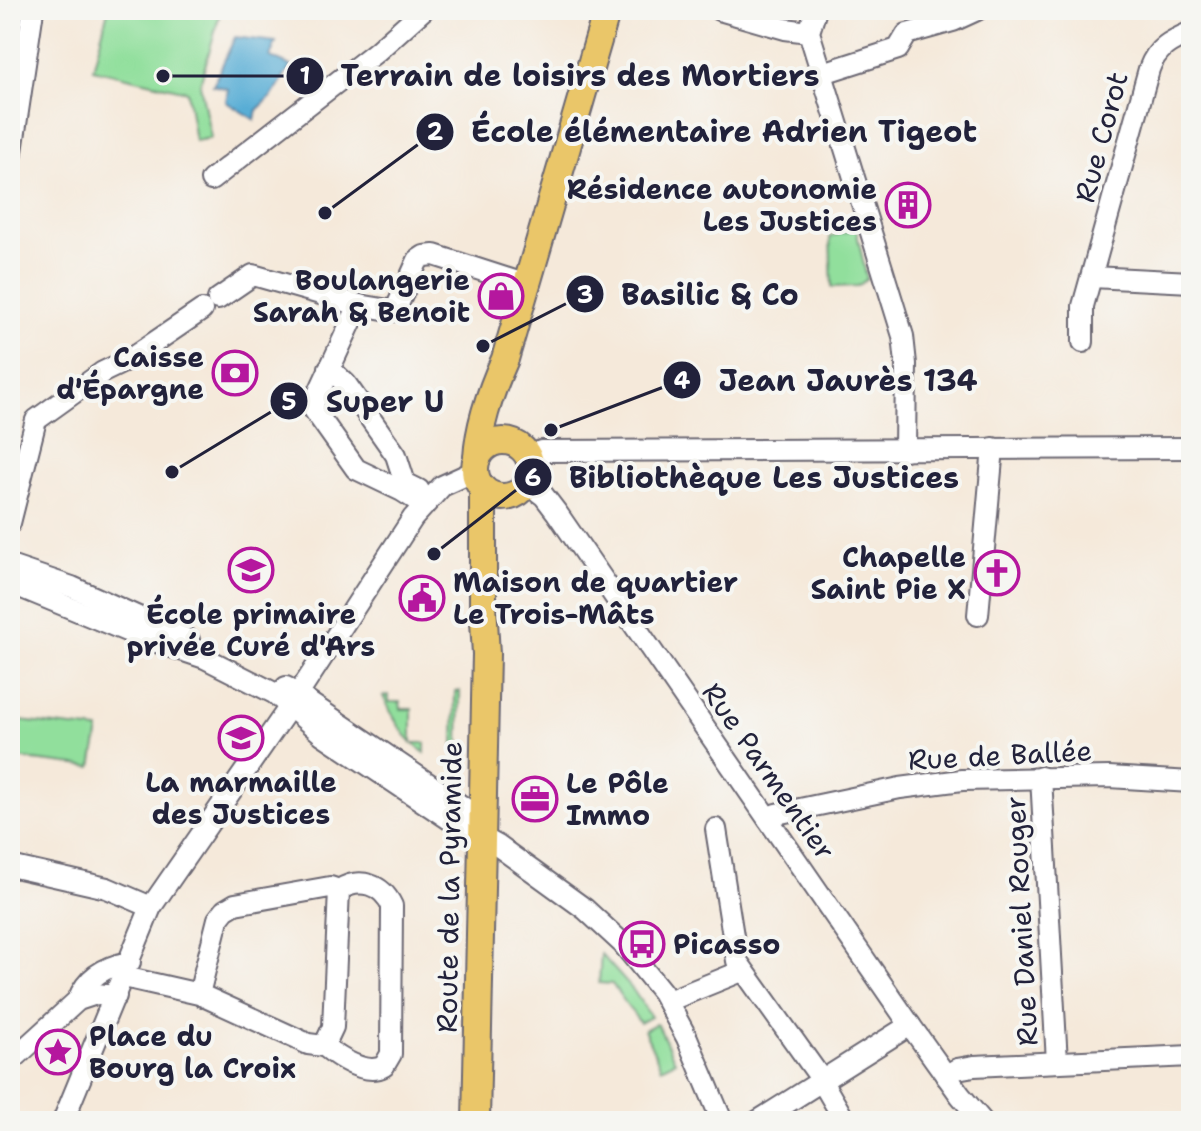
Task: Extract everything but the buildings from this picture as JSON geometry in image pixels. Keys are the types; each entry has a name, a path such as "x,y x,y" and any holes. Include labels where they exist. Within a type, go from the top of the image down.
{"main road":[{"path":"499,476 514,443 503,441 500,410 505,359 607,10"},
{"name":"Route de la Pyramide","path":"476,1121 486,654 483,605 499,476 480,432 505,359"}],"street":[{"path":"10,165 33,10"},
{"path":"211,180 394,37 423,10"},
{"path":"719,10 785,29 809,32"},
{"path":"816,10 809,32 903,336 906,364 905,450"},
{"path":"823,73 898,49 907,34 953,21 977,10"},
{"name":"Rue Corot","path":"1083,342 1083,306 1154,55 1162,47 1191,32"},
{"path":"10,523 36,420 103,372 130,359 253,275 359,305 395,311 418,260 424,256 434,255 527,285"},
{"path":"1092,277 1191,282"},
{"path":"359,305 312,407 356,469 424,505"},
{"path":"329,368 346,384 396,455 405,483 420,490 499,476 541,451 1191,448"},
{"path":"978,615 993,448"},
{"name":"Rue Parmentier","path":"499,476 544,496 557,513 910,1025 982,1121"},
{"path":"63,1121 151,907 424,505 442,486"},
{"path":"10,566 72,587 223,654 281,684 293,701"},
{"path":"10,583 136,635 205,658 246,677 293,701 466,809 481,835 601,922 644,967 668,1001 687,1038 722,1121"},
{"name":"Rue Daniel Rouger","path":"1041,777 1057,1062"},
{"name":"Rue de Ballée","path":"768,819 776,814 900,788 984,778 1191,782"},
{"path":"716,829 735,955 742,971 821,1081 845,1121"},
{"path":"10,866 120,892 151,907"},
{"path":"78,1000 83,987 102,969 123,978 199,994 308,1044 324,1046 338,1057 370,1070 384,1066 391,1054 392,906 385,894 373,885 355,883 339,890 330,887 235,904 218,919 199,994"},
{"path":"324,1046 333,1027 339,890"},
{"path":"668,1001 742,971"},
{"path":"10,1062 78,1000 96,994 123,978"},
{"path":"758,1121 910,1025"},
{"path":"946,1076 965,1067 1191,1056"},
{"name":"Rue Parmentier","path":"960,1095 971,1121"}],"green space":[{"path":"108,10 221,10 200,84 211,138 195,141 187,91 93,69"},
{"path":"856,229 867,279 858,286 832,287 830,237"},
{"path":"455,691 460,691 459,749 454,748"},
{"path":"389,695 389,702 400,702 401,709 412,709 412,742 395,720 383,696"},
{"path":"20,721 99,730 92,767 16,758"},
{"path":"413,743 425,743 425,753 418,747"},
{"path":"601,954 633,990 651,1017 640,1023 612,984 599,983"},
{"path":"655,1024 675,1061 661,1068 644,1030"}],"water":[{"path":"235,37 276,42 270,57 291,66 272,96 257,110 255,120 226,102 228,89 213,85"}],"place":[{"name":"Terrain de loisirs des Mortiers","path":"163,76"},
{"name":"Résidence autonomie Les Justices","path":"908,205"},
{"name":"École élémentaire Adrien Tigeot","path":"325,213"},
{"name":"Boulangerie Sarah & Benoit","path":"501,296"},
{"name":"Basilic & Co","path":"483,346"},
{"name":"Caisse d'Épargne","path":"235,373"},
{"name":"Jean Jaurès 134","path":"551,430"},
{"name":"Super U","path":"172,472"},
{"name":"Bibliothèque Les Justices","path":"434,554"},
{"name":"École primaire privée Curé d'Ars","path":"251,570"},
{"name":"Chapelle Saint Pie X","path":"997,573"},
{"name":"Maison de quartier Le Trois-Mâts","path":"422,598"},
{"name":"La marmaille des Justices","path":"241,738"},
{"name":"Le Pôle Immo","path":"535,799"},
{"name":"Picasso","path":"642,944"},
{"name":"Place du Bourg la Croix","path":"58,1052"}]}
